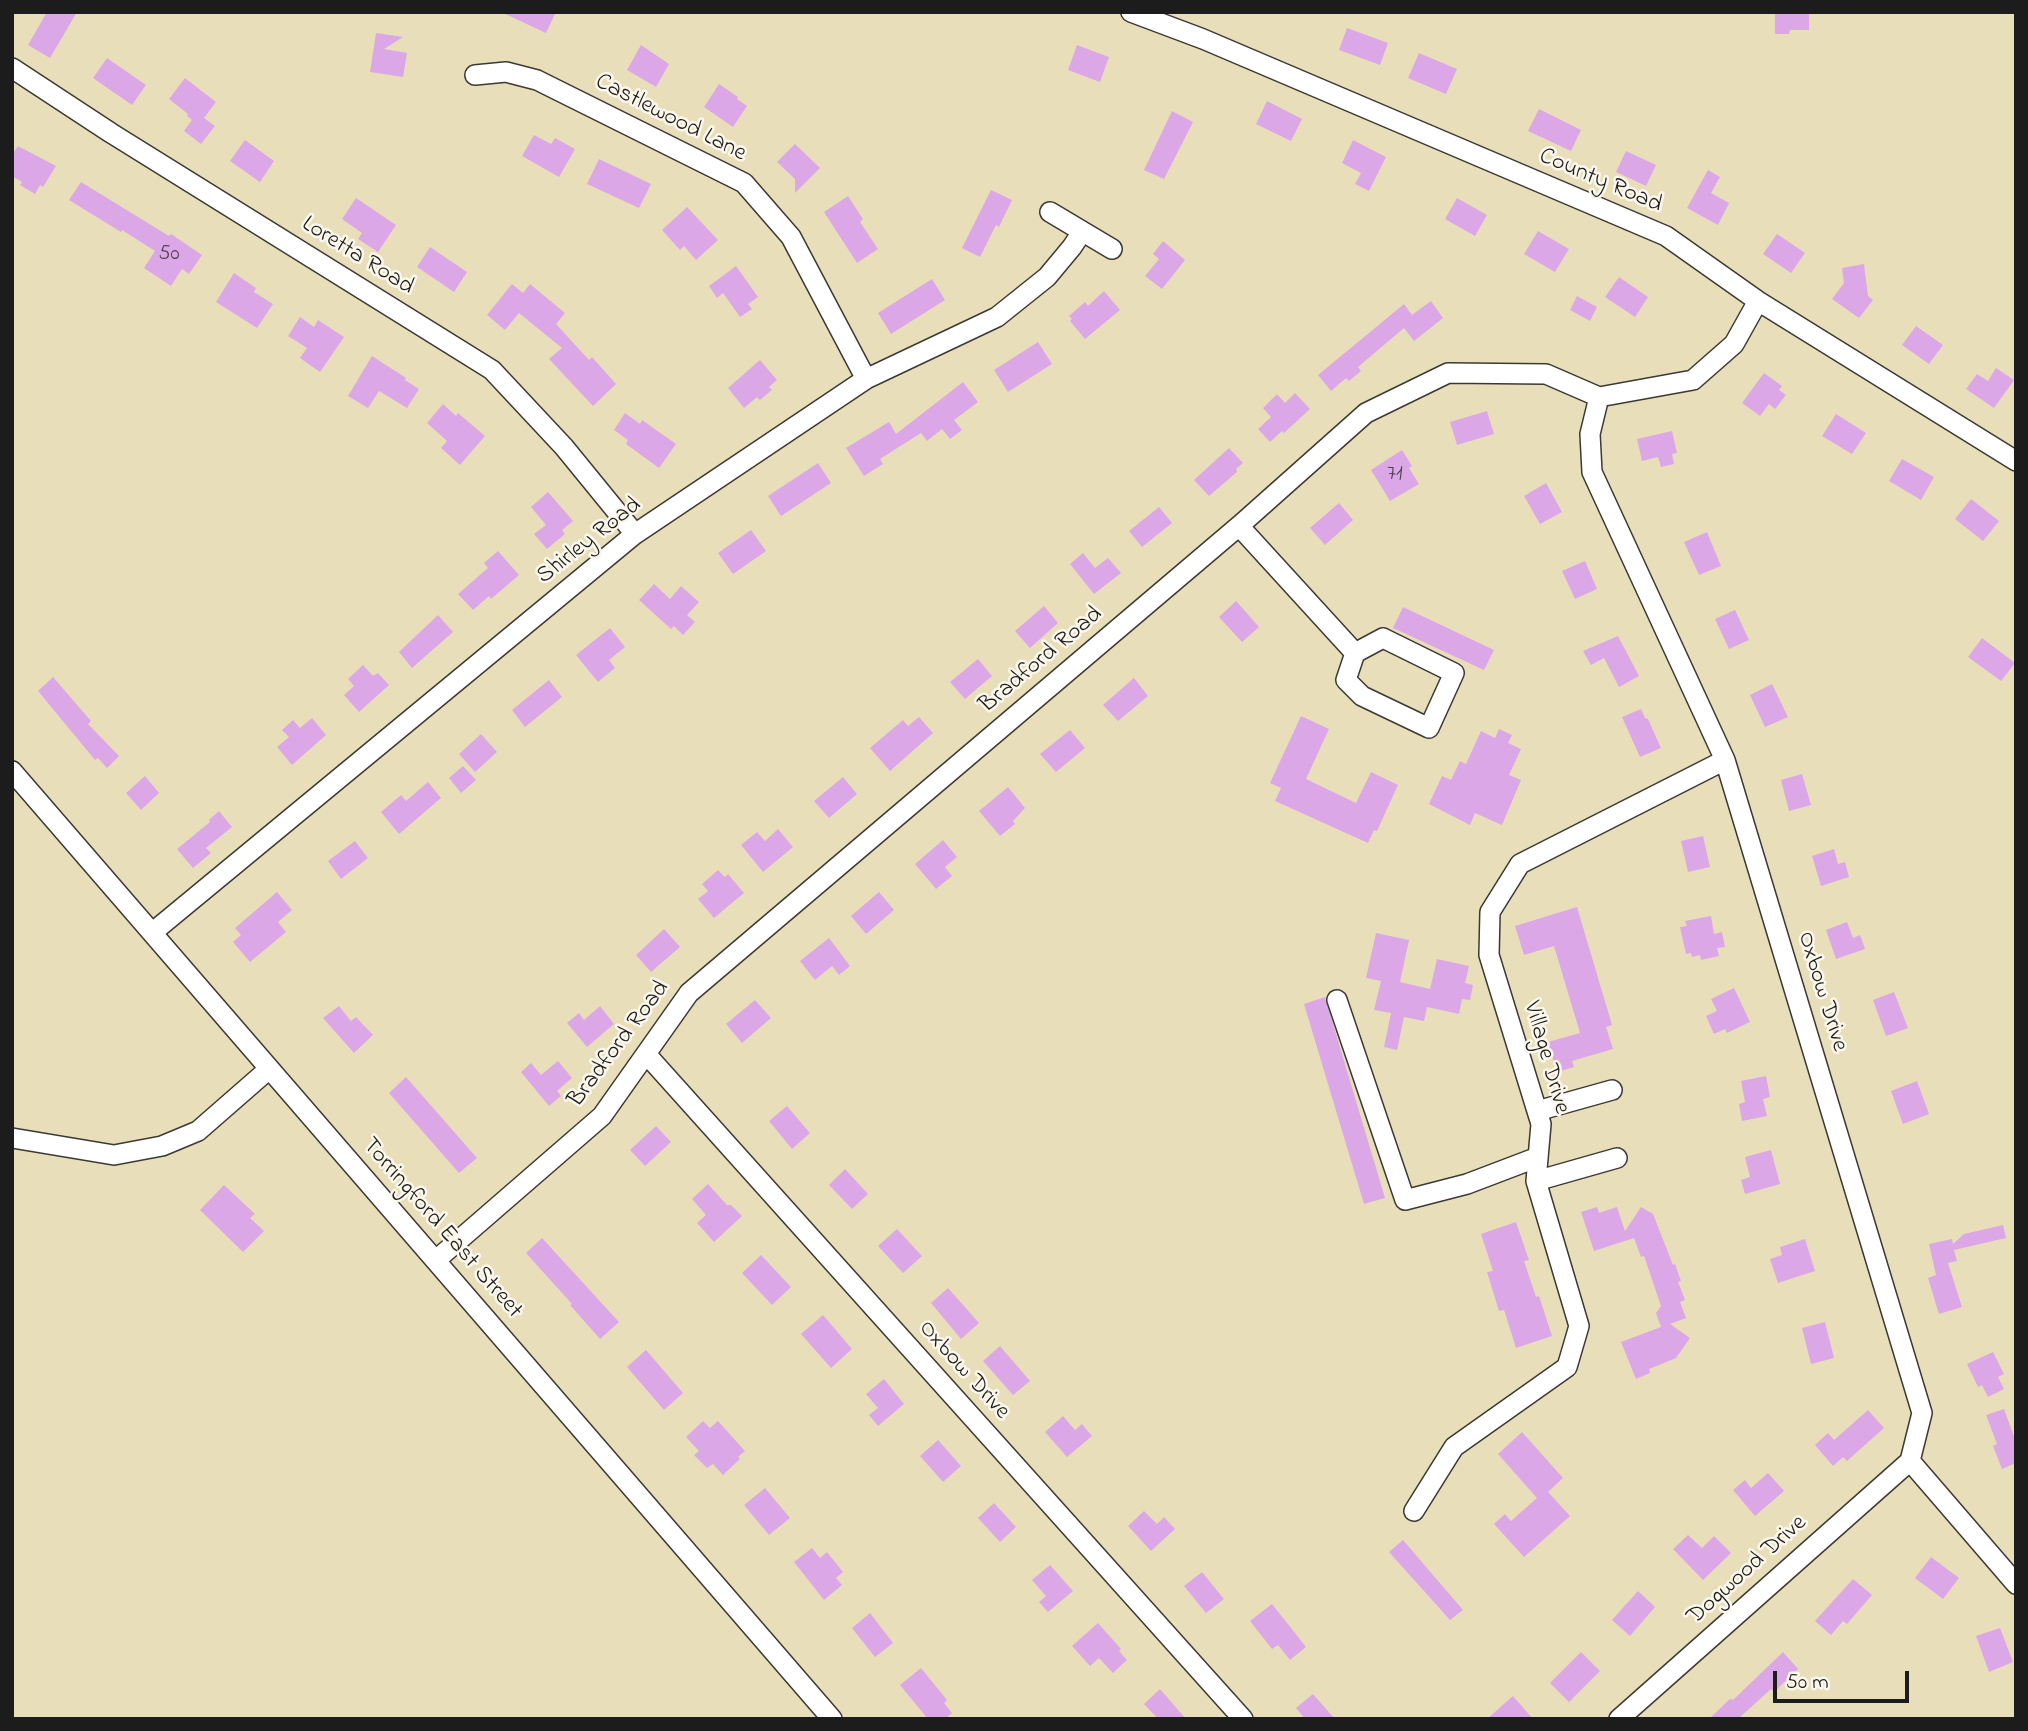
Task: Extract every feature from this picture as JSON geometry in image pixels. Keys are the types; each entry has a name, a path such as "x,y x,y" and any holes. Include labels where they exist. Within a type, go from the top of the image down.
{"street":[{"name":"County Road","path":"1131,12 1203,39 1666,236 1758,301 2016,461"},
{"name":"Loretta Road","path":"12,68 111,133 492,370 564,447 635,534"},
{"name":"Castlewood Lane","path":"474,75 506,72 537,80 744,183 791,237 866,379"},
{"path":"1050,212 1112,248"},
{"name":"Shirley Road","path":"153,932 635,534 866,379 997,317 1047,276 1082,232"},
{"path":"1599,397 1693,380 1734,344 1758,301"},
{"name":"Bradford Road","path":"436,1260 602,1116 689,993 1239,526 1366,412 1448,373 1546,374 1599,397"},
{"name":"Oxbow Drive","path":"1599,397 1590,434 1592,472 1725,760 1922,1413 1910,1461"},
{"path":"1239,526 1355,653"},
{"path":"1383,638 1454,673 1429,728 1362,696 1346,680 1355,653 1383,638"},
{"name":"Village Drive","path":"1414,1511 1454,1447 1567,1367 1579,1326 1535,1181 1541,1124 1489,955 1490,912 1520,864 1725,760"},
{"name":"Torringford East Street","path":"12,771 832,1719"},
{"path":"1337,1000 1405,1200 1467,1184 1538,1157"},
{"name":"Oxbow Drive","path":"647,1055 1243,1719"},
{"path":"12,1138 114,1155 163,1146 198,1131 269,1069"},
{"path":"1537,1111 1612,1090"},
{"path":"1535,1181 1617,1158"},
{"path":"1910,1461 2016,1584"},
{"name":"Dogwood Drive","path":"1619,1719 1910,1461"}],"building":[{"path":"47,12 77,12 50,58 28,45"},
{"path":"501,12 556,12 546,33"},
{"path":"1775,12 1809,12 1809,30 1790,30 1789,34 1775,34"},
{"path":"1347,28 1388,43 1380,65 1339,50"},
{"path":"376,33 403,37 384,49 407,53 403,77 370,72"},
{"path":"641,45 669,64 656,87 627,70"},
{"path":"1077,45 1109,57 1100,82 1068,70"},
{"path":"1419,53 1457,69 1446,94 1408,78"},
{"path":"107,58 146,85 132,105 93,78"},
{"path":"185,78 216,102 204,118 215,126 201,144 184,131 192,120 188,114 169,99"},
{"path":"719,84 747,106 733,127 704,107"},
{"path":"1267,101 1302,119 1291,141 1256,124"},
{"path":"1539,109 1581,130 1571,151 1528,131"},
{"path":"1172,111 1193,122 1164,179 1144,170"},
{"path":"534,135 551,144 555,138 575,149 559,177 522,156"},
{"path":"245,140 274,161 260,182 230,161"},
{"path":"1353,140 1386,157 1369,191 1355,184 1361,173 1342,163"},
{"path":"795,144 820,168 795,193 795,179 777,162"},
{"path":"18,146 56,166 43,187 40,185 35,194 20,185 22,182 12,176 12,155"},
{"path":"1626,151 1656,165 1646,186 1616,172"},
{"path":"599,159 651,184 639,208 587,184"},
{"path":"1708,170 1720,177 1711,193 1729,203 1718,225 1687,208"},
{"path":"81,182 202,255 189,274 182,269 171,286 144,268 155,251 69,200"},
{"path":"991,190 1012,200 980,257 962,248"},
{"path":"848,196 863,219 860,222 878,249 857,263 824,212"},
{"path":"356,198 396,225 378,252 358,239 362,233 342,219"},
{"path":"1457,198 1487,215 1475,236 1445,219"},
{"path":"687,207 718,240 696,260 684,246 680,250 662,230"},
{"path":"1538,231 1569,249 1555,272 1524,254"},
{"path":"1777,234 1805,253 1791,273 1763,254"},
{"path":"1163,241 1185,260 1162,289 1145,276 1159,259 1153,254"},
{"path":"430,247 467,272 454,292 417,267"},
{"path":"1864,264 1868,296 1873,300 1859,318 1832,299 1844,283 1842,268"},
{"path":"736,266 758,297 748,304 752,309 740,317 723,293 717,298 709,286"},
{"path":"234,273 256,288 254,292 273,304 257,328 216,302"},
{"path":"1619,277 1648,297 1635,317 1605,297"},
{"path":"932,279 945,300 891,334 878,313"},
{"path":"512,284 523,293 530,284 565,313 556,324 589,360 592,357 616,384 593,406 549,359 562,348 519,313 505,330 487,315"},
{"path":"1104,291 1120,310 1085,339 1069,316 1085,302 1088,306"},
{"path":"1577,296 1597,307 1590,321 1570,310"},
{"path":"1431,301 1443,318 1414,341 1404,328 1358,367 1361,371 1349,381 1346,378 1331,391 1318,375 1404,304 1412,315"},
{"path":"300,317 314,327 318,320 344,337 320,372 300,358 307,348 288,336"},
{"path":"1916,326 1943,345 1929,364 1902,345"},
{"path":"1038,342 1052,364 1008,392 994,370"},
{"path":"372,356 419,389 407,408 379,391 368,408 348,396"},
{"path":"760,360 777,380 769,387 772,390 760,400 757,397 744,408 728,388"},
{"path":"1996,368 2014,380 1994,408 1966,389 1977,374 1988,381"},
{"path":"1764,373 1782,386 1779,390 1786,395 1775,409 1769,404 1760,416 1742,403"},
{"path":"963,382 978,402 954,420 962,430 950,439 942,429 927,441 921,433 880,459 883,464 864,476 846,448 889,422 896,434"},
{"path":"1295,393 1310,409 1270,442 1258,429 1271,417 1263,408 1277,394 1285,403"},
{"path":"443,404 485,436 460,465 441,448 447,441 427,423"},
{"path":"1487,411 1494,434 1457,445 1450,422"},
{"path":"625,413 640,424 642,420 676,444 659,468 626,444 628,440 614,430"},
{"path":"1836,414 1866,433 1852,454 1822,436"},
{"path":"1672,431 1677,453 1672,454 1674,464 1661,467 1658,457 1642,461 1637,439"},
{"path":"1229,448 1243,463 1236,469 1237,472 1209,496 1194,480"},
{"path":"1402,450 1419,484 1390,501 1371,470"},
{"path":"1902,459 1934,477 1921,500 1889,481"},
{"path":"818,463 831,483 781,516 768,496"},
{"path":"1546,483 1562,512 1540,524 1524,496"},
{"path":"548,492 573,521 562,530 565,534 547,549 534,534 546,525 531,507"},
{"path":"1971,499 1999,521 1983,541 1955,519"},
{"path":"1339,503 1353,520 1325,545 1310,528"},
{"path":"1159,507 1172,523 1142,547 1129,531"},
{"path":"751,530 766,551 733,574 718,553"},
{"path":"1707,532 1721,566 1699,575 1684,542"},
{"path":"498,551 519,575 491,599 489,596 473,610 458,594 488,568 484,563"},
{"path":"1083,553 1095,568 1108,558 1121,573 1094,594 1070,564"},
{"path":"1585,561 1597,589 1575,599 1562,571"},
{"path":"654,584 670,599 681,586 699,602 687,615 695,622 683,635 674,626 671,629 639,600"},
{"path":"1236,601 1259,627 1242,642 1219,617"},
{"path":"1044,606 1058,623 1030,648 1015,631"},
{"path":"1403,607 1494,650 1484,670 1393,628"},
{"path":"1735,610 1749,640 1729,649 1715,619"},
{"path":"438,615 453,632 412,668 399,652"},
{"path":"610,628 625,647 609,660 615,668 598,682 576,655"},
{"path":"1618,636 1639,676 1619,687 1604,658 1591,665 1583,651"},
{"path":"1982,638 2015,663 2001,681 1968,657"},
{"path":"978,659 992,676 965,699 950,682"},
{"path":"363,665 373,676 378,673 389,685 359,712 344,695 354,686 348,679"},
{"path":"53,677 91,721 88,724 119,756 107,768 98,758 95,760 38,691"},
{"path":"1134,678 1148,696 1118,721 1103,705"},
{"path":"549,680 562,697 525,727 512,710"},
{"path":"1772,684 1788,717 1765,727 1750,695"},
{"path":"1641,709 1661,748 1640,757 1622,717"},
{"path":"1301,716 1329,729 1306,779 1356,803 1371,772 1398,785 1377,831 1374,830 1368,843 1275,801 1281,788 1270,783"},
{"path":"919,717 933,733 890,771 870,748 903,720 908,726"},
{"path":"312,718 326,735 292,765 277,747 289,737 282,730 293,720 300,728"},
{"path":"1499,729 1512,735 1508,743 1521,749 1509,775 1521,780 1502,825 1475,813 1470,825 1429,804 1442,776 1451,780 1460,761 1466,764 1481,731 1495,738"},
{"path":"1070,730 1085,748 1056,772 1040,754"},
{"path":"481,734 497,752 475,772 459,754"},
{"path":"463,766 476,780 461,793 449,778"},
{"path":"1802,774 1811,805 1789,811 1781,780"},
{"path":"145,776 159,793 141,810 126,793"},
{"path":"843,777 857,794 829,818 814,801"},
{"path":"428,782 441,798 399,834 381,812 401,795 406,801"},
{"path":"1008,787 1025,808 1013,821 1015,824 1000,836 979,811"},
{"path":"219,811 232,827 206,848 211,853 193,868 177,849 210,822"},
{"path":"778,829 793,847 763,872 741,845 757,832 765,841"},
{"path":"1703,836 1710,867 1688,872 1681,841"},
{"path":"943,840 957,857 945,867 952,876 936,889 915,864"},
{"path":"355,841 368,858 341,879 328,861"},
{"path":"1834,849 1838,864 1845,862 1849,877 1821,886 1812,856"},
{"path":"718,870 725,877 728,874 744,893 714,918 698,899 708,891 702,884"},
{"path":"277,892 292,910 278,922 286,932 250,962 233,942 241,935 235,928"},
{"path":"879,892 894,910 866,934 851,916"},
{"path":"1577,907 1612,1025 1606,1027 1613,1049 1572,1061 1574,1067 1557,1072 1548,1042 1580,1033 1554,946 1524,955 1515,926"},
{"path":"1711,916 1714,934 1722,932 1725,947 1717,948 1719,956 1701,960 1700,955 1692,957 1691,953 1686,954 1680,927 1687,926 1685,921"},
{"path":"1847,922 1853,938 1860,935 1865,949 1836,959 1826,930"},
{"path":"664,929 680,947 651,972 636,955"},
{"path":"1376,933 1409,940 1400,982 1430,989 1437,959 1469,966 1465,983 1473,985 1470,1000 1462,999 1459,1014 1427,1007 1424,1021 1404,1017 1397,1050 1384,1047 1391,1013 1374,1010 1381,981 1366,978"},
{"path":"829,938 850,966 839,975 832,966 815,980 800,961"},
{"path":"1734,988 1750,1022 1727,1033 1725,1029 1714,1034 1706,1016 1717,1011 1711,999"},
{"path":"1894,992 1908,1028 1886,1036 1873,1000"},
{"path":"1325,997 1385,1198 1364,1204 1304,1004"},
{"path":"755,1000 771,1018 742,1043 726,1024"},
{"path":"339,1006 351,1021 356,1017 373,1035 354,1053 323,1018"},
{"path":"600,1006 614,1024 587,1047 567,1023 579,1013 584,1020"},
{"path":"558,1061 572,1078 557,1091 561,1096 549,1106 521,1072 531,1063 541,1075"},
{"path":"1766,1076 1770,1097 1763,1099 1767,1116 1742,1121 1739,1104 1745,1102 1741,1081"},
{"path":"406,1077 477,1158 459,1173 389,1093"},
{"path":"1917,1081 1929,1114 1903,1124 1891,1091"},
{"path":"787,1106 810,1133 792,1149 769,1121"},
{"path":"656,1126 671,1142 645,1166 630,1150"},
{"path":"1771,1150 1780,1184 1745,1194 1741,1180 1750,1177 1745,1157"},
{"path":"845,1169 868,1194 852,1209 829,1185"},
{"path":"708,1184 727,1205 731,1205 742,1216 714,1242 697,1223 706,1215 692,1199"},
{"path":"224,1185 255,1214 250,1218 264,1231 243,1252 200,1210"},
{"path":"1597,1207 1599,1213 1617,1207 1625,1231 1641,1207 1653,1214 1681,1281 1678,1282 1685,1300 1680,1302 1686,1318 1670,1324 1690,1338 1676,1358 1649,1369 1650,1373 1636,1379 1621,1342 1661,1327 1656,1313 1661,1306 1644,1256 1641,1257 1634,1238 1594,1251 1581,1212"},
{"path":"1516,1222 1529,1260 1524,1261 1552,1336 1516,1348 1504,1310 1499,1311 1487,1272 1493,1271 1481,1234"},
{"path":"2003,1225 2006,1238 1954,1250 1957,1261 1948,1263 1962,1307 1939,1314 1928,1278 1936,1275 1929,1244 1952,1239 1953,1244 1964,1234"},
{"path":"897,1229 922,1256 903,1273 878,1246"},
{"path":"542,1238 619,1322 600,1339 526,1253"},
{"path":"1805,1239 1815,1271 1778,1283 1770,1259 1782,1255 1780,1247"},
{"path":"761,1255 791,1287 772,1305 742,1273"},
{"path":"948,1288 979,1323 961,1339 931,1303"},
{"path":"823,1315 852,1349 831,1368 801,1334"},
{"path":"1825,1322 1834,1358 1811,1364 1802,1328"},
{"path":"1000,1346 1030,1381 1013,1395 983,1361"},
{"path":"646,1350 683,1393 664,1410 627,1367"},
{"path":"1993,1352 2004,1374 1998,1377 2004,1389 1988,1397 1982,1385 1978,1387 1967,1364"},
{"path":"884,1379 904,1404 878,1426 869,1415 878,1408 866,1394"},
{"path":"2004,1409 2016,1442 2016,1463 2002,1469 1993,1446 1997,1444 1986,1415"},
{"path":"1868,1410 1884,1428 1847,1461 1843,1457 1833,1466 1815,1445 1828,1433 1834,1440"},
{"path":"1063,1416 1075,1430 1082,1424 1092,1436 1067,1457 1045,1432"},
{"path":"703,1421 710,1428 718,1421 745,1451 723,1475 713,1464 707,1468 694,1455 699,1451 686,1437"},
{"path":"1522,1432 1563,1478 1548,1492 1570,1516 1524,1557 1494,1524 1505,1514 1511,1521 1537,1498 1498,1454"},
{"path":"938,1440 961,1466 943,1482 920,1456"},
{"path":"1768,1473 1784,1491 1755,1516 1733,1490 1745,1480 1751,1488"},
{"path":"765,1488 790,1518 769,1535 744,1505"},
{"path":"994,1503 1016,1527 1000,1542 978,1518"},
{"path":"1144,1511 1157,1524 1164,1517 1175,1529 1151,1551 1128,1526"},
{"path":"1688,1535 1702,1548 1714,1536 1731,1553 1703,1580 1673,1549"},
{"path":"1403,1540 1463,1610 1450,1620 1389,1552"},
{"path":"812,1548 820,1558 827,1552 843,1572 836,1578 842,1585 824,1600 794,1562"},
{"path":"1931,1557 1959,1578 1943,1599 1915,1578"},
{"path":"1050,1565 1073,1591 1048,1612 1039,1602 1046,1596 1032,1580"},
{"path":"1202,1572 1224,1599 1206,1613 1184,1586"},
{"path":"1853,1579 1872,1595 1847,1624 1843,1621 1831,1635 1815,1621"},
{"path":"1638,1591 1655,1607 1630,1636 1612,1620"},
{"path":"1272,1604 1306,1647 1290,1660 1278,1645 1272,1649 1250,1621"},
{"path":"870,1613 893,1643 875,1657 852,1628"},
{"path":"1098,1623 1127,1660 1113,1673 1099,1658 1090,1666 1072,1646"},
{"path":"2000,1628 2013,1662 1989,1672 1976,1636"},
{"path":"1581,1652 1600,1671 1569,1702 1550,1683"},
{"path":"1783,1652 1798,1669 1774,1692 1771,1689 1738,1719 1709,1719 1730,1699 1733,1700"},
{"path":"921,1668 947,1700 944,1703 952,1713 945,1719 928,1719 900,1685"},
{"path":"1160,1689 1186,1719 1158,1719 1144,1704"},
{"path":"1313,1694 1335,1719 1305,1719 1296,1708"},
{"path":"1513,1696 1533,1719 1487,1719"}]}
